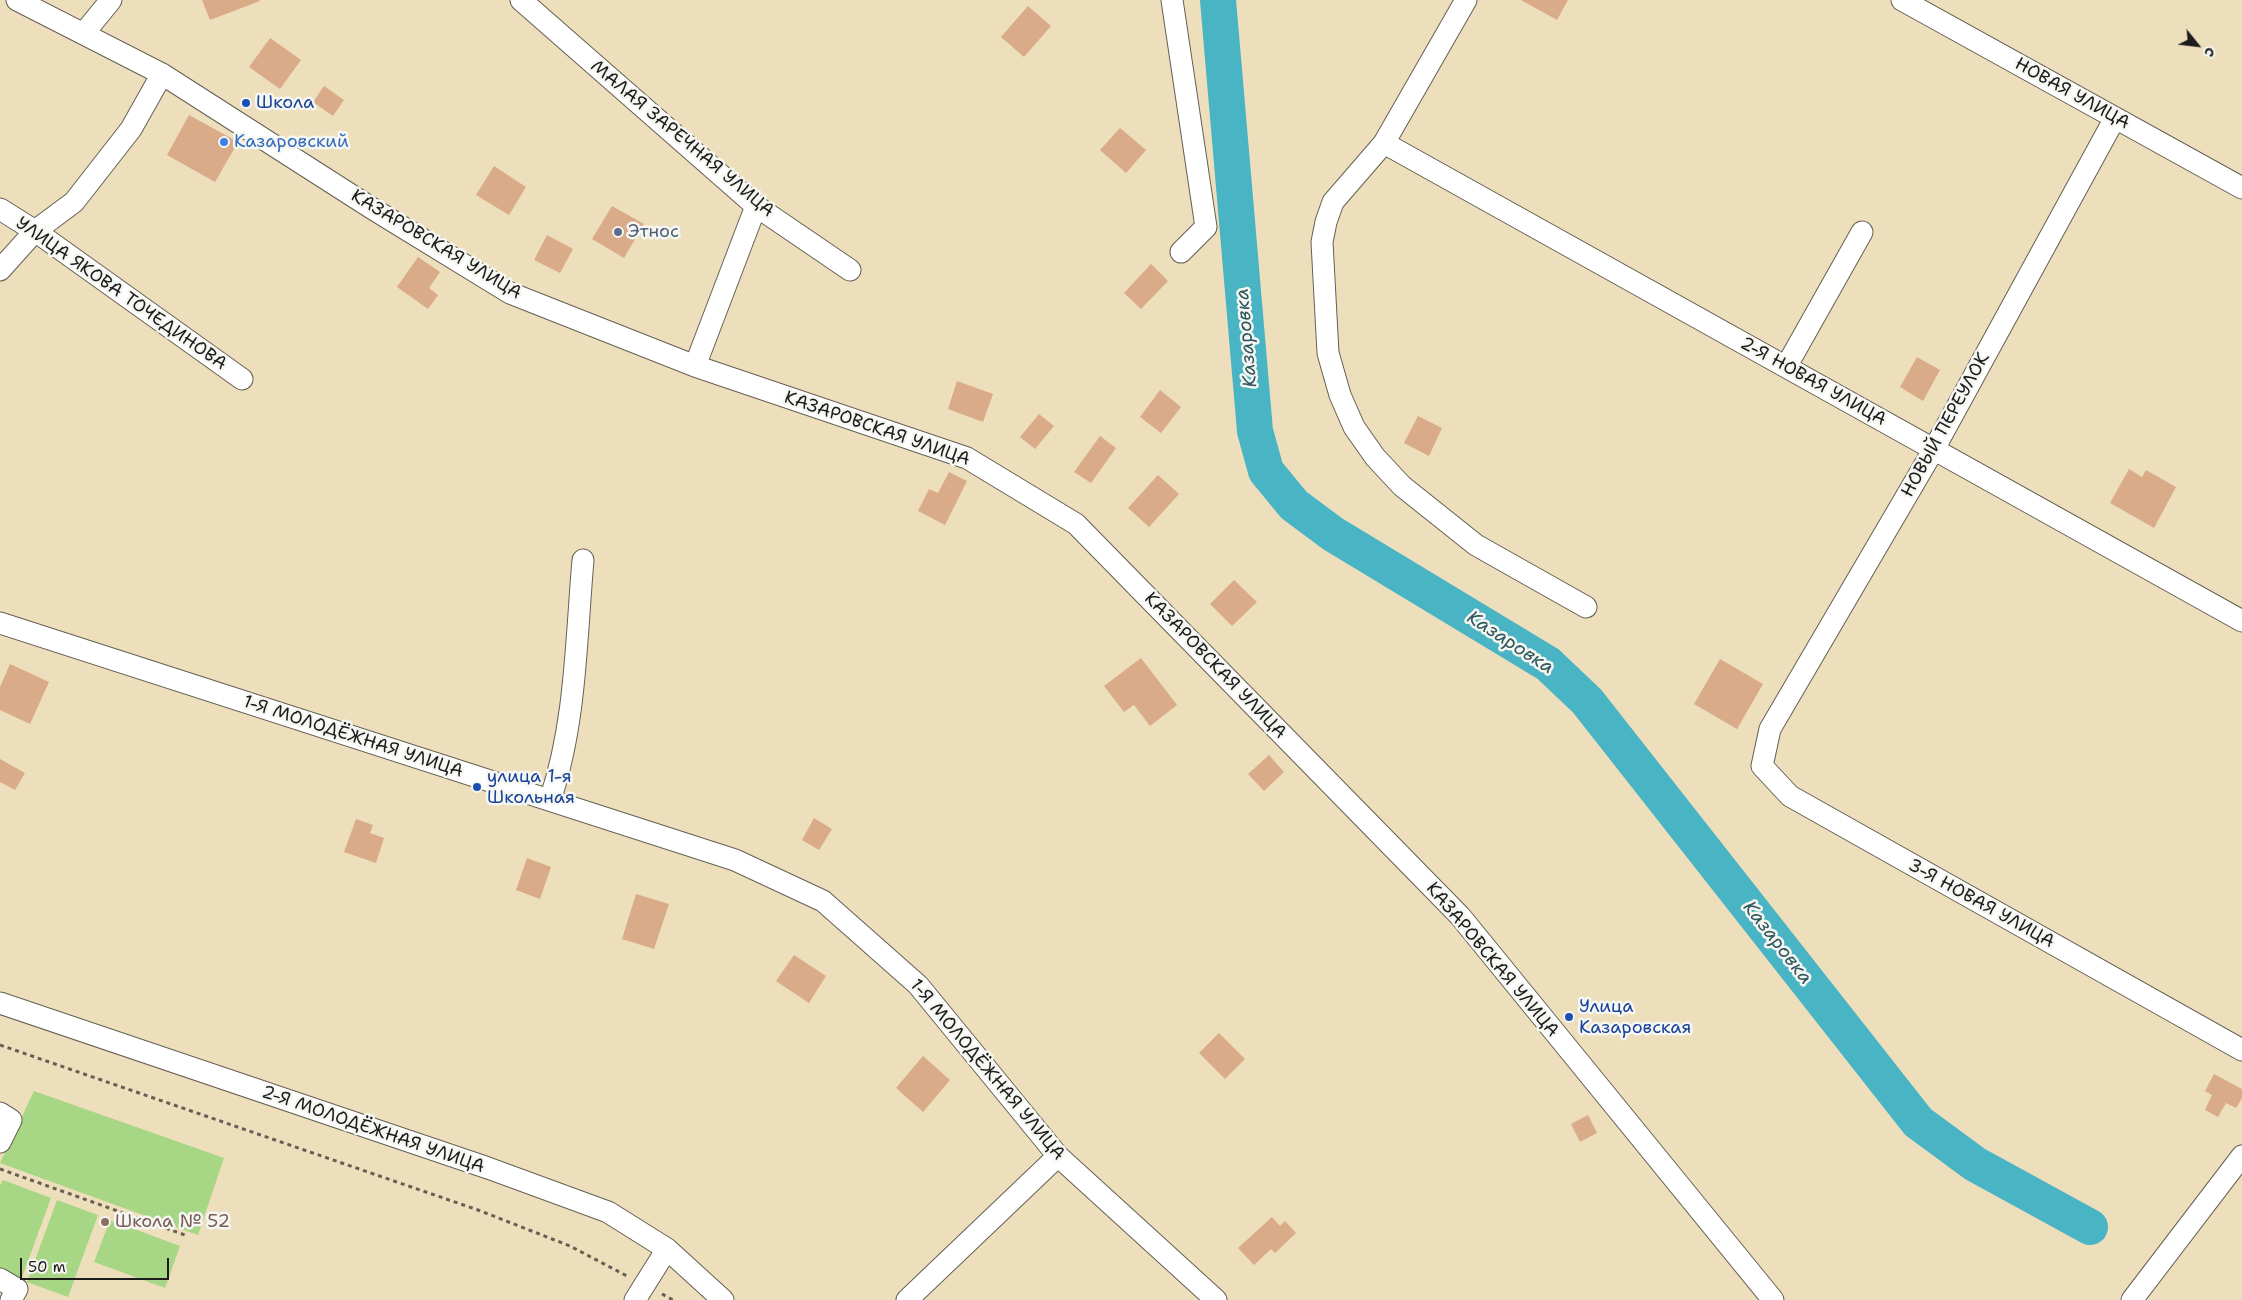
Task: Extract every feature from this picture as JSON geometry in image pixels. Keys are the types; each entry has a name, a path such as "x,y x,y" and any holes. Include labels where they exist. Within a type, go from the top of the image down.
{"street":[{"name":"КАЗАРОВСКАЯ УЛИЦА","path":"17,0 162,74 373,209 510,293 696,366 966,458 1076,524 1460,916 1773,1300"},
{"path":"84,33 111,0"},
{"name":"МАЛАЯ ЗАРЕЧНАЯ УЛИЦА","path":"521,0 756,206 850,270"},
{"path":"1172,0 1206,228 1181,252"},
{"path":"1466,0 1384,143 1371,161 1333,202 1322,242 1328,353 1340,395 1354,427 1375,458 1402,486 1476,545 1586,607"},
{"name":"НОВАЯ УЛИЦА","path":"1902,0 2242,188"},
{"path":"0,270 35,231 74,202 131,130 162,74"},
{"name":"НОВЫЙ ПЕРЕУЛОК","path":"1770,729 1934,449 2115,118"},
{"name":"2-Я НОВАЯ УЛИЦА","path":"1384,143 2242,621"},
{"path":"696,366 756,206"},
{"name":"УЛИЦА ЯКОВА ТОЧЕДИНОВА","path":"0,209 35,231 242,379"},
{"path":"1786,367 1862,232"},
{"path":"550,800 559,772 570,717 583,560"},
{"name":"1-Я МОЛОДЁЖНАЯ УЛИЦА","path":"0,623 735,860 823,901 918,984 1058,1156 1216,1300"},
{"name":"3-Я НОВАЯ УЛИЦА","path":"1770,729 1762,766 1790,796 2242,1050"},
{"name":"2-Я МОЛОДЁЖНАЯ УЛИЦА","path":"0,1003 488,1168 608,1212 668,1249 723,1300"},
{"path":"0,1113 11,1120 0,1142"},
{"path":"907,1300 1058,1156"},
{"path":"2132,1300 2242,1156"},
{"path":"640,1293 668,1249"},
{"path":"0,1279 17,1289 10,1300"}],"path":[{"path":"0,1045 478,1210 570,1246 640,1293 673,1300"},
{"path":"0,1169 185,1235"}],"green space":[{"path":"34,1091 224,1158 198,1235 0,1163"},
{"path":"3,1180 51,1198 21,1280 0,1269 0,1185"},
{"path":"57,1200 98,1215 68,1297 27,1282"},
{"path":"110,1220 180,1246 165,1288 94,1262"}],"building":[{"path":"202,0 259,0 260,1 210,20"},
{"path":"1521,0 1568,0 1557,20"},
{"path":"1028,6 1051,26 1024,57 1001,37"},
{"path":"270,38 301,60 280,89 249,67"},
{"path":"324,86 344,100 333,116 313,102"},
{"path":"189,115 238,142 215,182 167,155"},
{"path":"1120,128 1146,150 1126,173 1100,150"},
{"path":"494,166 526,187 509,215 476,195"},
{"name":"Этнос","path":"612,206 644,224 624,258 592,239"},
{"path":"547,235 573,249 560,273 534,260"},
{"path":"418,257 440,272 429,288 438,295 428,309 397,287"},
{"path":"1151,264 1168,281 1141,309 1124,293"},
{"path":"1917,357 1940,370 1923,401 1900,387"},
{"path":"957,381 993,394 983,422 948,409"},
{"path":"1160,390 1181,407 1161,433 1140,417"},
{"path":"1039,414 1054,426 1035,449 1020,437"},
{"path":"1418,416 1442,428 1429,456 1404,443"},
{"path":"1100,436 1116,448 1091,483 1074,472"},
{"path":"2129,469 2142,477 2146,470 2176,487 2154,528 2110,503"},
{"path":"949,472 967,481 945,525 918,511 929,489 938,493"},
{"path":"1158,475 1179,494 1149,527 1128,508"},
{"path":"1234,580 1257,602 1232,626 1210,604"},
{"path":"1141,658 1177,705 1150,726 1134,705 1124,712 1104,686"},
{"path":"1720,659 1763,684 1737,729 1694,704"},
{"path":"10,664 49,682 30,724 0,710 0,687"},
{"path":"1269,755 1284,772 1264,791 1248,774"},
{"path":"0,759 25,773 15,790 0,782"},
{"path":"814,818 832,829 819,850 802,840"},
{"path":"356,819 373,825 370,833 384,838 376,863 344,852"},
{"path":"527,858 551,867 540,899 516,890"},
{"path":"636,894 669,904 654,949 622,939"},
{"path":"794,955 826,976 809,1003 776,981"},
{"path":"1219,1033 1245,1059 1225,1079 1199,1053"},
{"path":"923,1056 950,1080 923,1112 896,1088"},
{"path":"2214,1074 2242,1089 2242,1098 2236,1108 2226,1103 2218,1117 2205,1110 2212,1095 2205,1091"},
{"path":"1588,1115 1597,1133 1580,1142 1571,1124"},
{"path":"1272,1217 1280,1226 1285,1221 1296,1233 1275,1253 1271,1249 1254,1265 1238,1248"}],"waterway":[{"name":"Казаровка","path":"1218,0 1255,431 1266,471 1294,505 1333,534 1548,664 1587,701 1918,1122 1975,1164 2090,1227"}],"place":[{"name":"Школа","path":"246,103"},
{"name":"Казаровский","path":"224,142"},
{"name":"Этнос","path":"618,232"},
{"name":"улица 1-я Школьная","path":"477,787"},
{"name":"Улица Казаровская","path":"1569,1017"},
{"name":"Школа № 52","path":"105,1222"}]}
